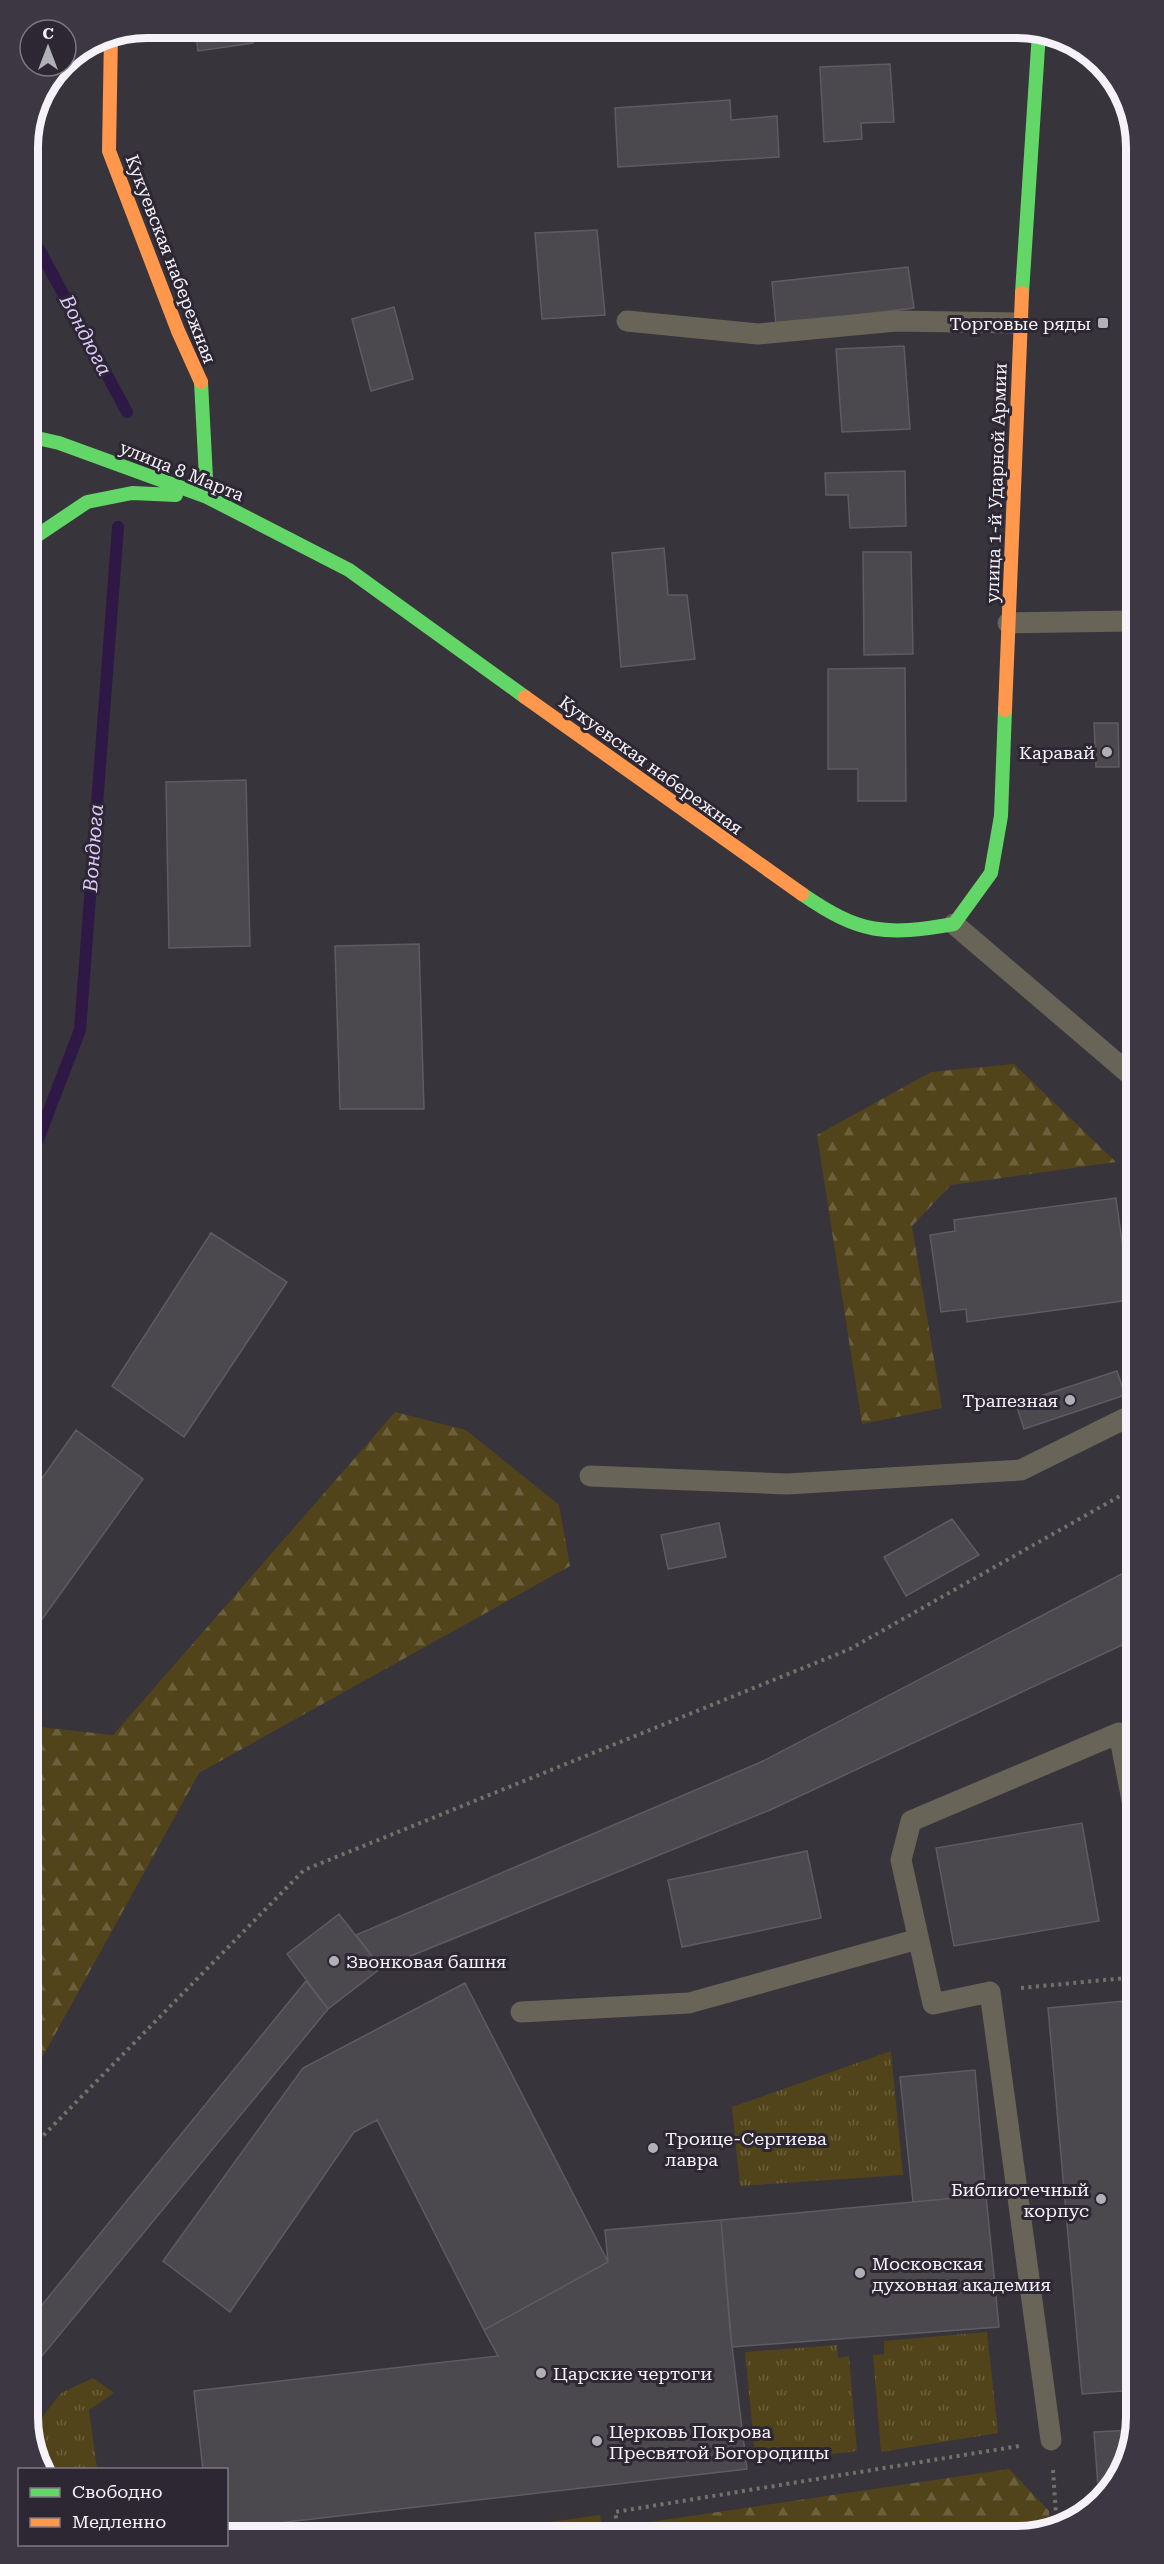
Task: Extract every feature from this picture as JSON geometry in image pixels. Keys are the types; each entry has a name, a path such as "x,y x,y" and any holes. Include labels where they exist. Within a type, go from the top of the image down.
{"main road":[{"name":"улица 1-й Ударной Армии","path":"954,924 991,873 1001,816 1020,323 1038,40"},
{"name":"Кукуевская набережная","path":"111,44 109,151 178,331 202,385 207,497"},
{"name":"улица 8 Марта","path":"38,438 59,443 207,497 349,570"},
{"path":"38,535 87,502 132,493 207,497"},
{"name":"Кукуевская набережная","path":"349,570 780,880 851,924 882,930 916,931 954,924"}],"lane":[{"path":"627,321 758,334 896,321 1020,323"},
{"path":"1008,623 1126,621"},
{"path":"954,924 1126,1071"},
{"path":"590,1476 787,1484 1021,1470 1126,1418"},
{"path":"1051,2440 990,1992 933,2004 901,1860 912,1821 1119,1733 1126,1769"},
{"path":"521,2012 689,2003 918,1938"}],"path":[{"path":"38,2141 304,1870 850,1649 1126,1493"},
{"path":"990,1992 1126,1978"},
{"path":"618,2526 615,2512 1051,2440 1056,2519"}],"green space":[{"path":"1014,1064 1116,1162 951,1185 912,1226 942,1408 862,1424 817,1135 931,1072"},
{"path":"395,1412 466,1430 559,1505 570,1566 199,1773 38,2065 38,1727 113,1735"},
{"path":"891,2051 903,2175 740,2186 732,2107"},
{"path":"987,2332 998,2433 881,2452 873,2355 884,2354 884,2341"},
{"path":"837,2345 838,2358 849,2356 857,2451 756,2463 745,2352"},
{"path":"93,2378 114,2393 89,2410 97,2468 50,2468 49,2466 43,2453 38,2423 61,2393"},
{"path":"1009,2469 1049,2511 1050,2522 1032,2526 644,2526 643,2523"},
{"path":"600,2515 602,2526 522,2526"}],"building":[{"path":"196,38 252,38 253,43 198,51"},
{"path":"890,64 894,122 861,123 862,139 824,142 820,67"},
{"path":"730,100 731,120 777,116 779,157 618,167 615,108"},
{"path":"597,230 605,315 542,319 535,233"},
{"path":"908,267 914,308 776,325 772,282"},
{"path":"394,307 413,379 371,391 352,319"},
{"path":"904,346 910,429 842,432 836,349"},
{"path":"1126,393 1126,532 1125,532"},
{"path":"905,471 906,526 850,528 848,495 826,495 825,473"},
{"path":"664,548 668,595 687,595 695,659 621,667 612,553"},
{"path":"863,552 911,552 913,654 864,655"},
{"path":"905,668 906,801 858,801 858,769 828,769 828,669"},
{"path":"1094,723 1118,723 1119,767 1096,767"},
{"path":"246,780 250,946 169,948 166,782"},
{"path":"419,944 424,1109 340,1109 335,946"},
{"path":"1116,1198 1126,1271 1126,1301 967,1322 966,1309 941,1312 930,1235 955,1231 954,1220"},
{"path":"211,1233 287,1282 184,1437 112,1386"},
{"name":"Трапезная","path":"1117,1371 1125,1395 1024,1429 1016,1404"},
{"path":"76,1430 143,1479 38,1625 38,1484"},
{"path":"952,1519 979,1555 906,1596 884,1557"},
{"path":"719,1523 726,1557 668,1569 661,1535"},
{"path":"1126,1572 1126,1643 770,1810 381,1968 356,1935 761,1762"},
{"path":"1082,1823 1099,1921 954,1946 936,1848"},
{"path":"807,1851 821,1918 682,1947 668,1880"},
{"name":"Звонковая башня","path":"339,1914 381,1968 328,2009 287,1954"},
{"path":"306,1981 328,2009 38,2361 38,2310"},
{"path":"465,1983 608,2262 484,2330 377,2120 354,2132 230,2312 163,2261 303,2068"},
{"name":"Библиотечный корпус","path":"1126,2001 1126,2391 1082,2394 1048,2008"},
{"path":"975,2070 986,2195 913,2202 900,2077"},
{"name":"Московская духовная академия","path":"986,2195 999,2327 732,2347 721,2220"},
{"name":"Царские чертоги","path":"721,2220 730,2330 747,2469 252,2526 228,2526 228,2468 203,2468 194,2391 498,2356 484,2330 608,2262 605,2230"},
{"path":"1126,2430 1115,2466 1098,2490 1094,2432"}],"waterway":[{"name":"Вондюга","path":"38,247 127,412"},
{"name":"Вондюга","path":"38,1139 80,1030 118,527"}],"traffic: fast":[{"path":"1022,293 1038,40"},
{"path":"201,382 207,497"},
{"path":"38,438 59,443 207,497 349,570 525,697"},
{"path":"38,535 87,502 132,493 176,495"},
{"path":"802,894 841,917 874,928 909,930 954,924 991,873 1001,816 1005,710"}],"traffic: slow":[{"path":"111,44 109,151 178,331 201,382"},
{"path":"1005,710 1022,293"},
{"path":"525,697 802,894"}],"place":[{"name":"Торговые ряды","path":"1103,323"},
{"name":"Каравай","path":"1107,752"},
{"name":"Трапезная","path":"1070,1400"},
{"name":"Звонковая башня","path":"334,1961"},
{"name":"Троице-Сергиева лавра","path":"653,2148"},
{"name":"Библиотечный корпус","path":"1101,2199"},
{"name":"Московская духовная академия","path":"860,2273"},
{"name":"Царские чертоги","path":"541,2373"},
{"name":"Церковь Покрова Пресвятой Богородицы","path":"597,2441"}]}
